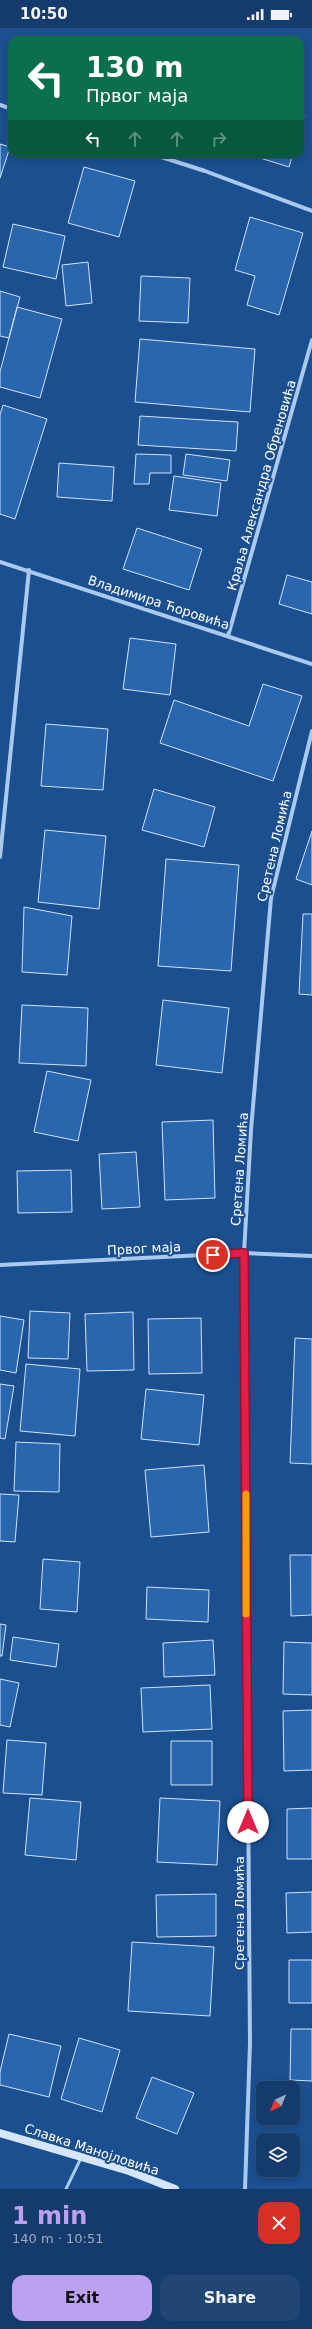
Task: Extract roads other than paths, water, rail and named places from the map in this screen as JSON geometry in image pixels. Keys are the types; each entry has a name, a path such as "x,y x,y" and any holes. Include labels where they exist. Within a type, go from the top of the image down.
{"main road":[{"name":"Славка Манојловића","path":"0,2133 129,2171 175,2189"}],"street":[{"path":"164,158 205,171 312,211"},
{"name":"Краља Александра Обреновића","path":"228,636 312,340"},
{"name":"Владимира Ћоровића","path":"0,562 29,570 312,664"},
{"path":"0,857 29,570"},
{"name":"Сретена Ломића","path":"244,2189 250,2035 244,1253 251,1130 271,898 312,731"},
{"name":"Првог маја","path":"0,1265 244,1253 312,1256"}],"lane":[{"path":"66,2189 82,2157"}]}
